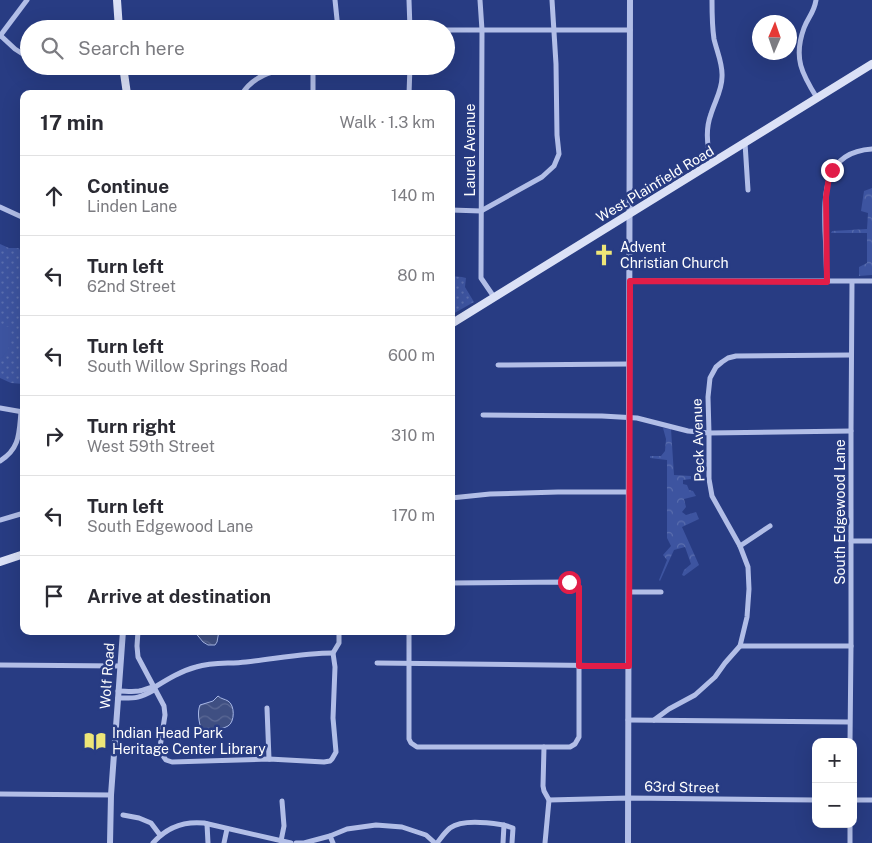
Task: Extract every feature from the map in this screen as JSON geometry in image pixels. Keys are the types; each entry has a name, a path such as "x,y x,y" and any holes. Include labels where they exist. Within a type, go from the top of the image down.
{"main road":[{"path":"117,0 118,20"},
{"name":"West Plainfield Road","path":"455,321 872,64"},
{"path":"124,75 126,90"},
{"path":"0,562 20,555"}],"street":[{"path":"20,53 0,35 27,0"},
{"path":"335,0 337,20"},
{"path":"409,0 410,20"},
{"name":"Laurel Avenue","path":"480,0 482,30 481,278 494,297"},
{"path":"455,210 481,211 542,177 554,166 559,154 552,0"},
{"path":"628,843 630,0"},
{"path":"712,0 713,30 722,69 720,91 708,125 708,151 712,163"},
{"path":"816,0 815,9 804,28 799,46 803,76 817,98"},
{"path":"455,30 630,30"},
{"path":"245,90 250,83 263,75"},
{"path":"313,75 313,90"},
{"path":"410,75 410,90"},
{"path":"745,143 748,190"},
{"path":"827,282 826,197 829,177 837,164 843,159 851,154 872,149"},
{"path":"0,207 20,216"},
{"path":"630,281 872,281"},
{"name":"South Edgewood Lane","path":"850,738 852,282"},
{"name":"Peck Avenue","path":"654,720 669,709 695,695 715,677 740,646 747,617 748,567 740,546 712,496 708,480 708,398 710,378 716,367 728,358 740,356 851,356"},
{"path":"498,365 629,364"},
{"path":"0,408 20,412"},
{"path":"483,415 637,418 688,431 709,433 851,431"},
{"path":"0,460 14,448 18,440 20,426"},
{"path":"455,498 490,494 629,492"},
{"path":"0,520 20,514"},
{"path":"740,546 770,526"},
{"path":"851,540 872,541"},
{"path":"409,635 409,739 411,743 417,746 570,748 575,744 579,738 579,587 569,582 455,583"},
{"path":"629,592 661,592"},
{"name":"Wolf Road","path":"110,843 111,795 123,635"},
{"path":"138,635 138,657 155,687 165,710 160,750 166,760 172,762 269,759 330,761 336,752 333,718 335,667 333,653 339,643 339,635"},
{"path":"740,646 851,646"},
{"path":"118,694 155,687 184,671 205,664 245,662 313,653 333,653"},
{"path":"377,663 629,666"},
{"path":"0,665 120,666"},
{"path":"267,708 269,759"},
{"path":"628,720 849,722"},
{"path":"544,747 543,786 549,800 545,843"},
{"path":"0,794 111,795"},
{"name":"63rd Street","path":"549,800 628,798 812,800"},
{"path":"857,800 872,800"},
{"path":"281,841 284,826 282,801"},
{"path":"123,815 139,818 151,823 160,835"},
{"path":"153,843 160,835 173,827 200,823 271,841 291,843"},
{"path":"296,843 330,836 347,829 389,825 402,827 426,836 436,843 450,828 461,824 488,823 513,828 512,843"},
{"path":"207,824 208,843"},
{"path":"503,843 504,825"},
{"path":"850,828 850,843"},
{"path":"224,843 227,829"},
{"path":"330,836 333,843"}],"green space":[{"path":"872,188 872,275 859,276 859,267 867,263 867,233 831,233 832,231 867,229 868,213 861,211 864,191"},
{"path":"0,244 9,248 19,248 20,250 20,384 11,383 0,378"},
{"path":"455,276 466,278 465,287 474,302 455,313"},
{"path":"0,327 11,327 11,340 9,348 0,359"},
{"path":"663,428 671,429 674,475 691,476 691,479 683,480 683,484 687,485 689,490 693,491 696,496 684,499 686,507 682,512 686,515 696,512 699,519 682,527 699,565 684,576 682,575 684,570 691,564 685,547 674,550 660,581 667,560 663,555 671,546 667,538 667,460 650,458 650,456 661,456 665,451 666,439"}],"water":[{"path":"197,635 218,635 215,645 208,645"},
{"path":"218,696 228,701 232,706 232,721 228,726 218,729 201,729 198,714 200,705 213,701"}],"place":[{"name":"Advent Christian Church","path":"604,255"},
{"name":"Indian Head Park Heritage Center Library","path":"95,741"}],"route":[{"path":"569,582 579,587 579,666 629,666 630,281 827,282 825,212 827,187 832,170"}]}
